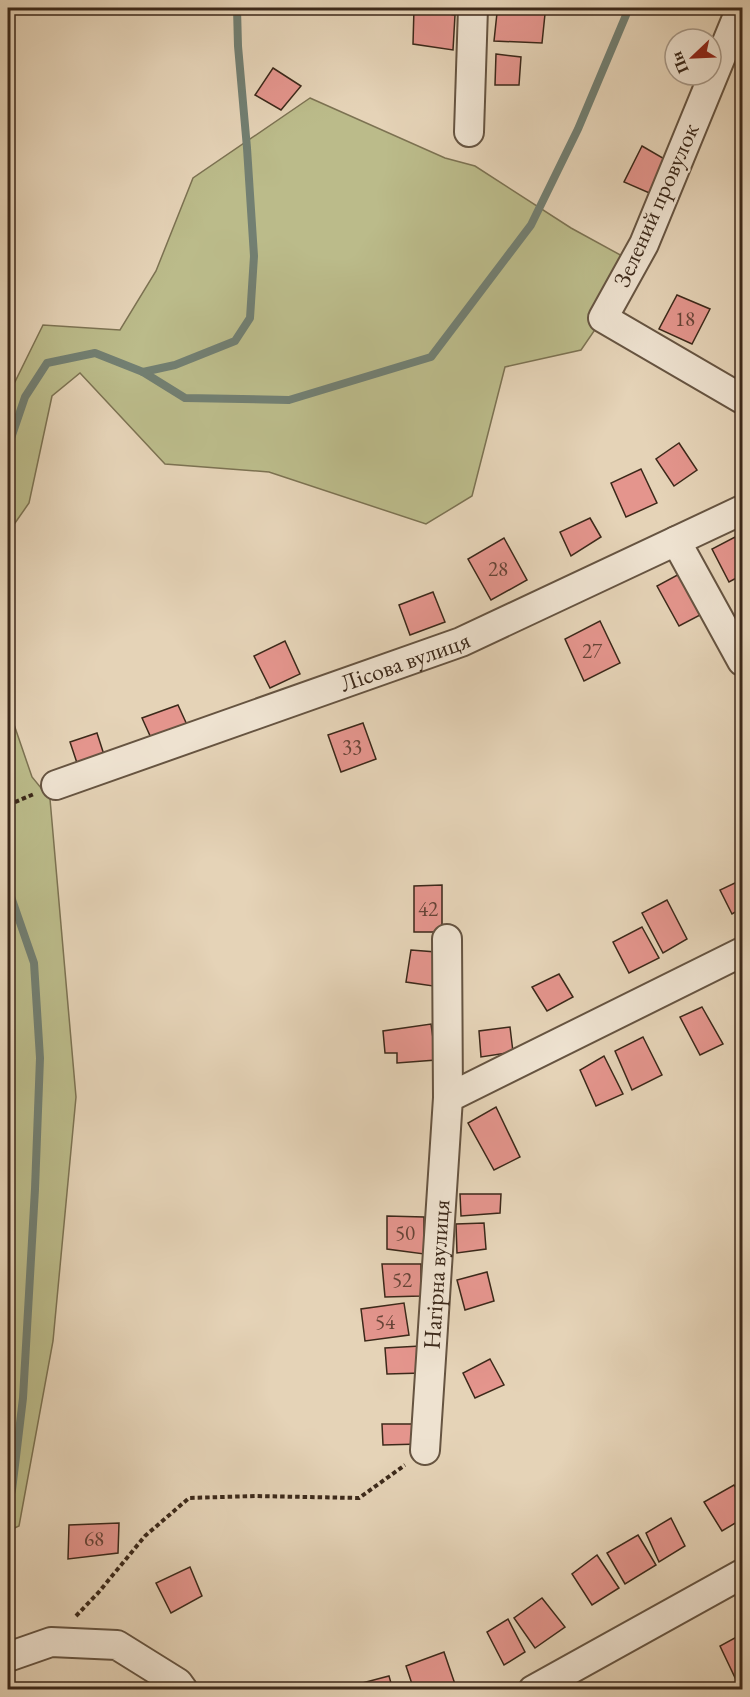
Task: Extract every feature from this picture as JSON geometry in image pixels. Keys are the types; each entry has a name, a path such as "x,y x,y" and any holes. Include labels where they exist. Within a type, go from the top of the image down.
{"street":[{"path":"469,132 473,8"},
{"name":"Зелений провулок","path":"741,8 644,244 603,318 742,399"},
{"name":"Лісова вулиця","path":"56,785 461,642 742,510"},
{"path":"676,541 742,661"},
{"name":"Нагірна вулиця","path":"425,1450 448,1098 447,939"},
{"path":"448,1098 742,952"},
{"path":"533,1689 742,1574"},
{"path":"8,1657 51,1642 117,1645 178,1683 183,1689"}],"path":[{"path":"51,1642 98,1593 145,1536 189,1498 255,1496 359,1498 425,1450"}],"green space":[{"path":"310,98 445,158 475,166 571,228 624,257 603,318 581,350 505,367 472,496 426,524 269,472 165,464 80,373 52,396 29,503 8,533 8,396 43,325 120,330 156,271 193,178"},
{"path":"8,707 32,777 50,799 76,1097 53,1341 19,1526 8,1531"}],"building":[{"path":"414,8 455,15 453,50 413,44"},
{"path":"497,13 545,14 542,43 494,41"},
{"path":"496,54 521,57 519,85 495,85"},
{"path":"273,68 301,86 281,110 255,95"},
{"path":"642,146 668,161 654,195 624,182"},
{"path":"677,295 710,309 692,344 659,329"},
{"path":"679,443 697,470 674,486 656,459"},
{"path":"641,469 657,503 626,517 611,483"},
{"path":"590,518 601,537 571,556 560,532"},
{"path":"735,537 742,552 742,575 729,582 712,549"},
{"path":"504,538 527,580 491,600 468,559"},
{"path":"683,572 704,613 679,626 657,586"},
{"path":"433,592 445,622 410,635 399,605"},
{"path":"600,621 620,663 584,681 565,639"},
{"path":"285,641 300,674 270,688 254,656"},
{"path":"178,705 188,727 152,740 142,718"},
{"path":"363,723 376,759 341,772 328,735"},
{"path":"97,733 106,761 79,769 70,742"},
{"path":"739,881 742,888 742,908 732,914 720,890"},
{"path":"442,885 442,932 414,932 414,886"},
{"path":"667,900 687,939 663,953 642,913"},
{"path":"642,927 659,958 629,973 613,942"},
{"path":"411,950 436,952 433,986 406,982"},
{"path":"559,974 573,997 547,1011 532,987"},
{"path":"702,1007 723,1044 700,1055 680,1017"},
{"path":"431,1024 436,1060 397,1063 397,1053 385,1053 383,1031"},
{"path":"510,1027 513,1052 481,1057 479,1031"},
{"path":"643,1037 662,1075 632,1090 615,1051"},
{"path":"604,1056 623,1094 596,1106 580,1070"},
{"path":"496,1107 520,1157 494,1170 468,1123"},
{"path":"460,1194 501,1194 500,1213 461,1216"},
{"path":"387,1216 424,1217 424,1254 387,1249"},
{"path":"484,1223 486,1249 457,1253 456,1224"},
{"path":"382,1264 421,1264 421,1296 385,1297"},
{"path":"487,1272 494,1301 465,1310 457,1280"},
{"path":"404,1303 409,1335 365,1341 361,1309"},
{"path":"420,1346 422,1373 387,1374 385,1348"},
{"path":"490,1359 504,1385 475,1398 463,1373"},
{"path":"382,1424 421,1424 420,1444 383,1445"},
{"path":"734,1485 742,1497 742,1519 722,1531 704,1502"},
{"path":"671,1518 685,1546 659,1562 646,1533"},
{"path":"119,1523 118,1553 68,1559 69,1525"},
{"path":"638,1535 656,1565 625,1584 607,1553"},
{"path":"597,1555 619,1588 592,1605 572,1574"},
{"path":"190,1567 202,1596 171,1613 156,1583"},
{"path":"542,1598 565,1627 535,1648 514,1618"},
{"path":"508,1619 525,1652 504,1665 487,1632"},
{"path":"742,1634 742,1682 738,1684 720,1646"},
{"path":"444,1652 457,1690 414,1690 406,1666"},
{"path":"389,1676 393,1690 363,1690 362,1683"}],"waterway":[{"path":"143,372 175,365 235,341 250,318 254,256 237,8"},
{"path":"8,447 25,397 47,363 95,353 143,372 185,398 289,400 431,357 531,225 578,129 629,8"},
{"path":"8,888 34,963 40,1058 23,1398 12,1490 8,1503"}]}
